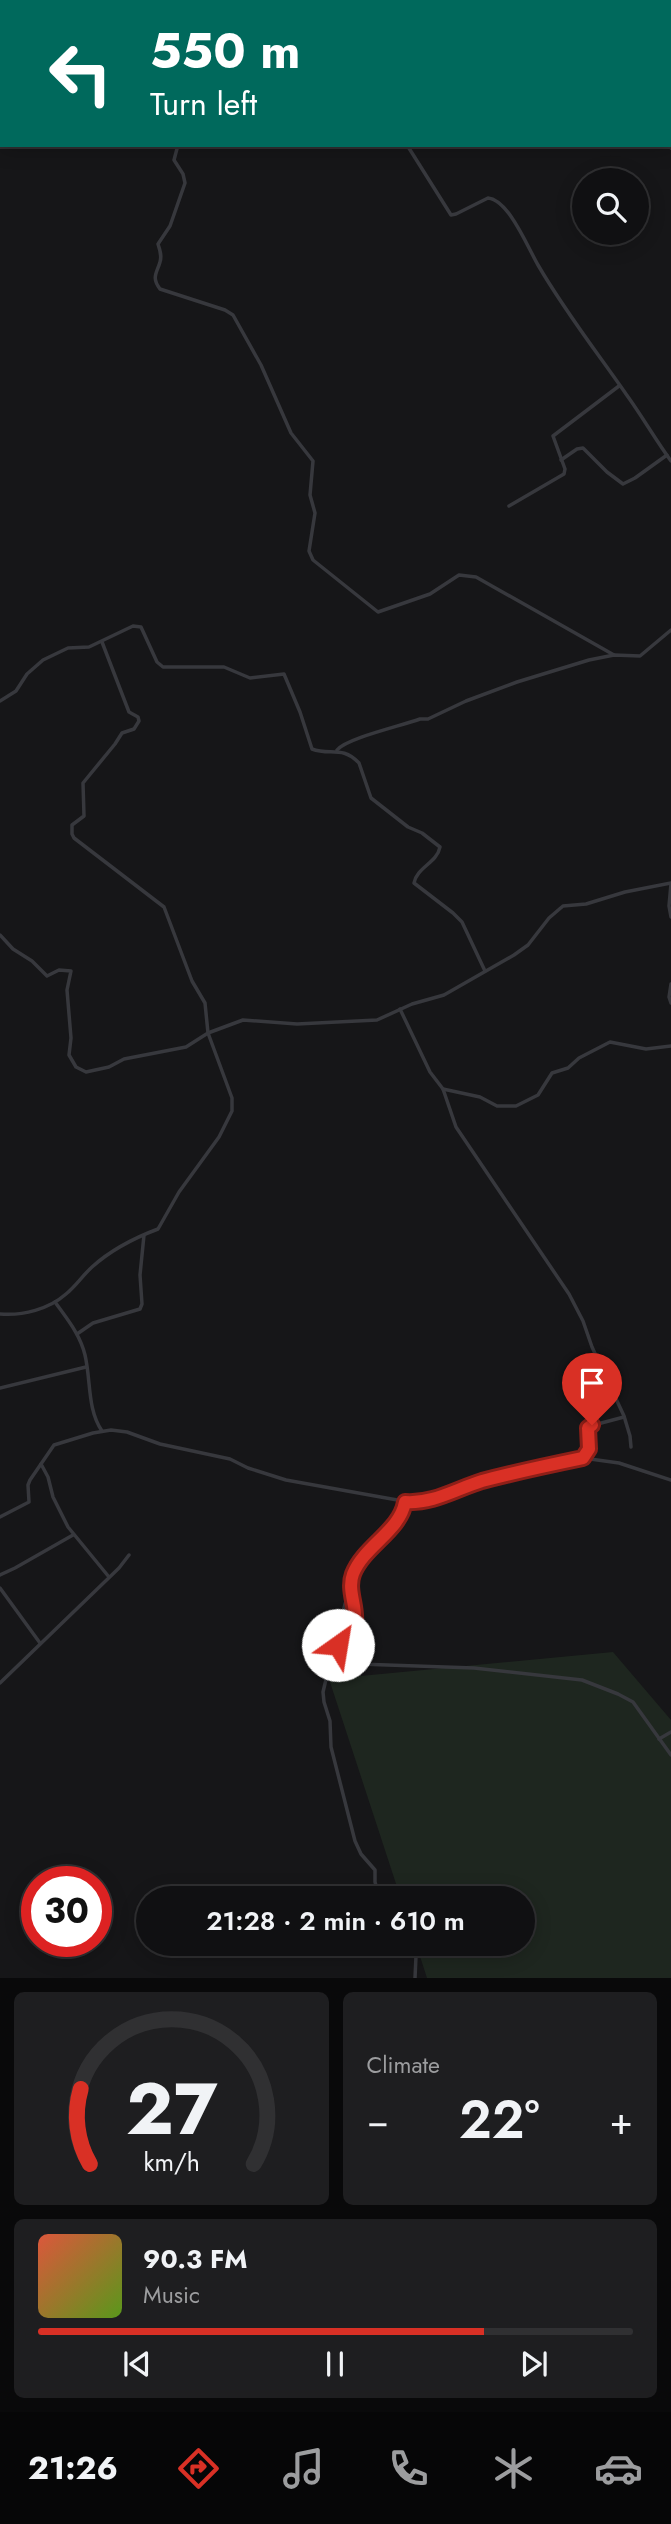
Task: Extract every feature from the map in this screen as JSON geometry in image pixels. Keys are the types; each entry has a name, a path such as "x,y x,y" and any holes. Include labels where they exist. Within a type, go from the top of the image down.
{"street":[{"path":"177,147 174,160 185,182 170,226 159,243 161,256 154,274 156,284 160,289 225,310 239,324 261,365 290,433 313,461 310,495 315,513 309,551 313,560 379,612 430,594 460,575 475,577 614,655"},
{"path":"408,147 451,215 486,198 494,199 500,204 521,232 538,266 575,325 671,461"},
{"path":"509,506 564,474 565,469 553,436 620,386"},
{"path":"561,460 583,448 616,480 625,484 667,456"},
{"path":"0,701 16,691 27,674 43,660 68,648 102,642 133,626 141,627 157,662 163,667 224,667 250,678 284,674 312,749 337,750 353,740 420,719 428,719 466,701 539,674 597,657 640,656 671,631"},
{"path":"0,1314 24,1313 55,1302 109,1254 144,1234 159,1229 179,1192 219,1137 232,1111 232,1098 208,1033 205,1003 192,981 164,907 117,873 110,864 72,834 72,825 84,816 84,781 116,744 122,733 134,729 139,721 138,717 129,712 102,642"},
{"path":"337,750 357,761 367,790 374,801 440,847 438,855 416,876 414,883 462,922 485,971"},
{"path":"0,935 47,976 59,970 71,971 67,990 71,1038 69,1055 81,1071 109,1067 124,1059 186,1047 208,1033 243,1020 297,1024 377,1020 400,1009 444,995 528,945 549,918 563,906 586,904 625,892 671,883 671,917"},
{"path":"671,984 668,998 671,1003"},
{"path":"400,1009 430,1072 443,1089 456,1126 569,1294 624,1417 631,1436 631,1447"},
{"path":"443,1089 480,1097 497,1106 516,1106 538,1095 552,1073 568,1068 579,1058 610,1042 646,1049 671,1046"},
{"path":"77,1334 93,1323 141,1309 140,1275 144,1234"},
{"path":"55,1302 77,1334 87,1367 93,1410 102,1431"},
{"path":"0,1388 87,1367"},
{"path":"583,1458 589,1449 590,1426 624,1417"},
{"path":"0,1517 27,1505 30,1497 28,1485 54,1445 102,1431 127,1432 160,1444 230,1459 248,1468 286,1480 342,1488 405,1502 428,1501 480,1482 583,1458 619,1463 671,1480"},
{"path":"41,1464 48,1477 53,1497 74,1535 109,1577"},
{"path":"376,1886 375,1870 361,1854 355,1841 331,1747 329,1716 323,1698 333,1649 356,1567 398,1519 405,1502"},
{"path":"0,1575 74,1535"},
{"path":"0,1683 129,1555"},
{"path":"333,1649 342,1642 355,1623 355,1604 350,1587"},
{"path":"0,1588 40,1643"},
{"path":"330,1663 474,1668 582,1680 630,1700 671,1755"},
{"path":"659,1740 671,1732"},
{"path":"415,1978 416,1956"}],"shaded area":[{"path":"613,1652 671,1720 671,1978 427,1978 420,1956 535,1956 535,1886 397,1886 329,1679"}],"route":[{"path":"338,1645 355,1623 355,1604 350,1587 355,1570 368,1551 398,1519 405,1502 428,1501 480,1482 583,1458 588,1451 588,1428 592,1425"}]}
